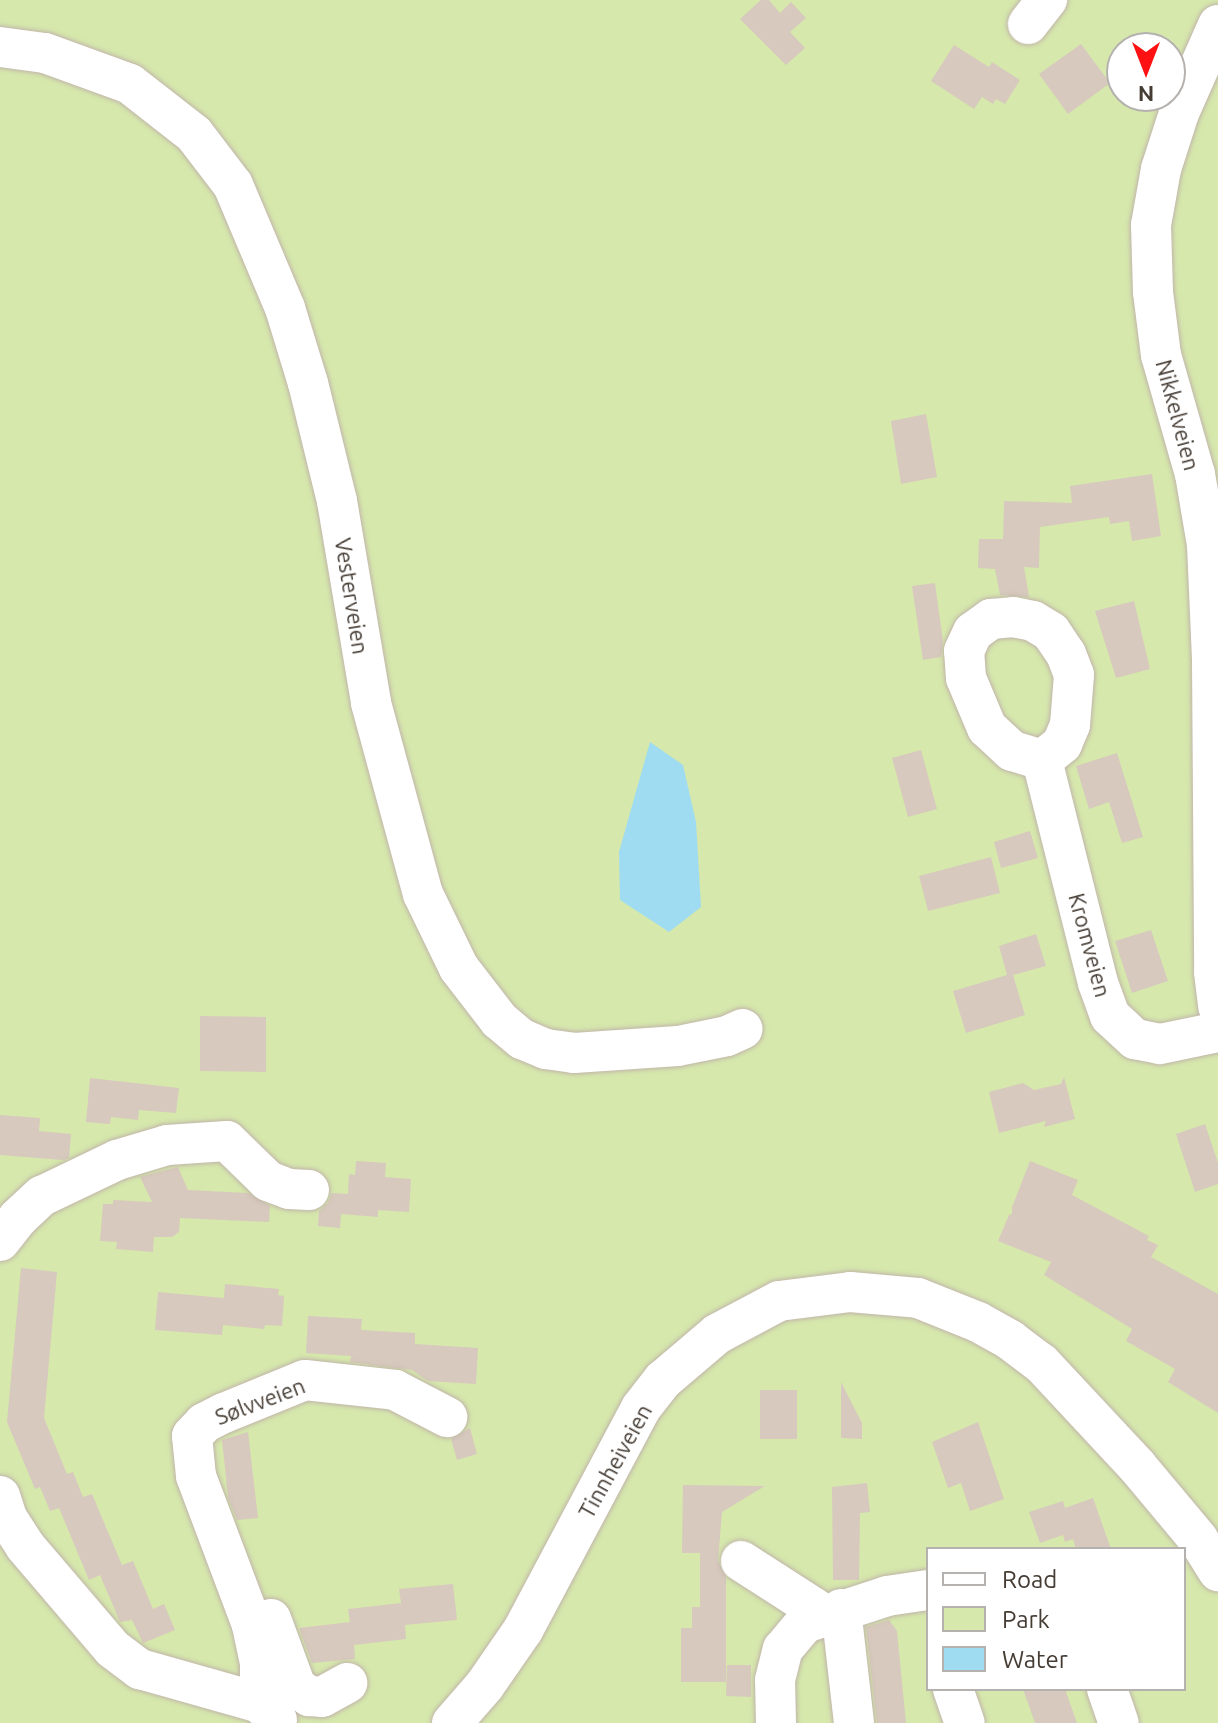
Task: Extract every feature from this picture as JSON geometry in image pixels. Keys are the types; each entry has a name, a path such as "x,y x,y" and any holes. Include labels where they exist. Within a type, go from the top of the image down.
{"street":[{"name":"Nikkelveien","path":"1218,25 1179,113 1161,169 1151,225 1153,292 1161,355 1197,485 1207,545 1212,659 1214,972 1218,1007"},
{"name":"Vesterveien","path":"0,47 45,53 130,84 194,134 233,185 285,308 308,383 337,501 371,703 423,894 459,968 499,1020 522,1039 546,1049 574,1053 678,1046 727,1036 743,1029"},
{"name":"Kromveien","path":"1042,760 1098,983 1110,1016 1135,1039 1160,1044 1218,1032"},
{"path":"0,1241 42,1196 117,1160 167,1145 227,1141 268,1181 289,1189 309,1190"},
{"name":"Tinnheiveien","path":"452,1723 485,1685 523,1630 641,1408 663,1380 717,1334 779,1301 850,1292 918,1298 978,1322 1010,1340 1041,1363 1137,1466 1198,1539 1218,1571"},
{"name":"Sølvveien","path":"270,1713 242,1596 196,1476 192,1436 204,1423 224,1413 305,1380 395,1390 447,1417"},
{"name":"Sølvveien","path":"0,1496 7,1518 25,1546 113,1649 140,1669 270,1713"},
{"path":"741,1561 833,1612"},
{"path":"776,1723 775,1680 783,1649 805,1623 887,1596 926,1595"},
{"path":"242,1596 261,1597 296,1687 309,1696 322,1697 347,1683"},
{"path":"833,1612 854,1723"},
{"path":"954,1691 965,1723"},
{"path":"1108,1691 1119,1723"}],"green space":[{"path":"0,0 1218,0 1218,1723 0,1723"}],"water":[{"path":"650,742 683,765 696,822 701,907 669,932 620,900 619,852"}],"building":[{"path":"761,0 769,0 780,13 791,2 806,18 790,32 805,48 786,65 740,19"},
{"path":"1081,44 1106,78 1106,86 1068,114 1039,74"},
{"path":"954,45 989,67 992,62 1020,80 1005,104 996,99 993,104 982,97 974,109 931,81"},
{"path":"926,414 937,477 901,484 891,421"},
{"path":"1152,474 1161,536 1132,541 1129,521 1110,524 1109,517 1040,527 1039,568 1024,567 1029,597 1000,595 995,569 978,568 979,539 1003,539 1004,501 1072,503 1070,486"},
{"path":"935,583 943,641 941,657 923,660 912,586"},
{"path":"1134,601 1150,669 1116,678 1095,611"},
{"path":"921,750 937,809 908,817 892,758"},
{"path":"1117,753 1143,837 1122,843 1109,802 1089,809 1076,766"},
{"path":"1030,831 1038,858 1001,868 994,842"},
{"path":"991,857 1000,893 928,911 919,876"},
{"path":"1151,930 1168,981 1132,993 1115,941"},
{"path":"1036,934 1046,966 1013,975 1025,1015 966,1033 953,991 1007,975 999,946"},
{"path":"200,1016 266,1017 266,1072 200,1071"},
{"path":"1064,1077 1075,1119 1044,1127 1046,1121 999,1133 989,1092 1023,1083 1034,1090 1061,1084"},
{"path":"90,1078 179,1088 176,1113 139,1110 138,1120 111,1117 110,1124 86,1122"},
{"path":"0,1115 40,1118 39,1131 71,1134 69,1158 0,1155"},
{"path":"1205,1124 1218,1163 1218,1184 1195,1192 1176,1134"},
{"path":"356,1161 386,1163 385,1177 411,1179 409,1212 378,1210 378,1217 341,1214 340,1228 318,1226 319,1211 328,1203 332,1193 348,1194 349,1174 355,1175"},
{"path":"1030,1161 1078,1180 1072,1195 1149,1236 1147,1240 1158,1245 1151,1257 1218,1294 1218,1413 1168,1382 1175,1369 1126,1341 1132,1329 1044,1275 1051,1262 998,1241 1012,1214"},
{"path":"178,1167 188,1190 248,1193 270,1206 269,1222 180,1218 179,1232 172,1237 154,1237 153,1252 116,1249 117,1242 100,1241 103,1204 113,1204 113,1200 152,1202 140,1177"},
{"path":"21,1268 57,1272 44,1418 67,1474 73,1472 83,1497 92,1494 122,1565 133,1561 153,1609 164,1604 175,1630 143,1643 132,1620 120,1622 100,1575 89,1580 59,1508 50,1511 40,1487 35,1489 7,1422"},
{"path":"225,1284 279,1289 278,1295 284,1296 282,1326 265,1325 264,1329 223,1325 222,1335 155,1330 158,1292 224,1298"},
{"path":"308,1316 362,1319 361,1330 415,1333 415,1344 478,1348 476,1384 428,1381 412,1370 350,1362 351,1356 306,1353"},
{"path":"841,1382 862,1423 862,1439 841,1438"},
{"path":"760,1390 797,1390 797,1439 760,1439"},
{"path":"978,1422 1004,1499 970,1511 961,1483 948,1488 932,1442"},
{"path":"470,1428 477,1454 457,1460 451,1439"},
{"path":"248,1432 258,1518 237,1520 228,1497 222,1440"},
{"path":"867,1483 870,1512 860,1513 859,1580 833,1580 832,1487"},
{"path":"683,1485 765,1486 722,1512 718,1561 726,1577 726,1682 681,1682 681,1628 692,1628 692,1607 700,1607 700,1553 682,1553"},
{"path":"1093,1498 1110,1547 1075,1547 1073,1539 1065,1542 1063,1535 1040,1543 1029,1512 1063,1501 1065,1508"},
{"path":"453,1584 457,1620 405,1625 406,1639 354,1645 355,1659 312,1663 299,1628 350,1622 348,1609 401,1603 399,1589"},
{"path":"889,1620 897,1631 906,1723 877,1723 866,1627"},
{"path":"727,1665 751,1665 751,1697 726,1696"},
{"path":"1024,1691 1066,1691 1077,1723 1035,1723"}]}
